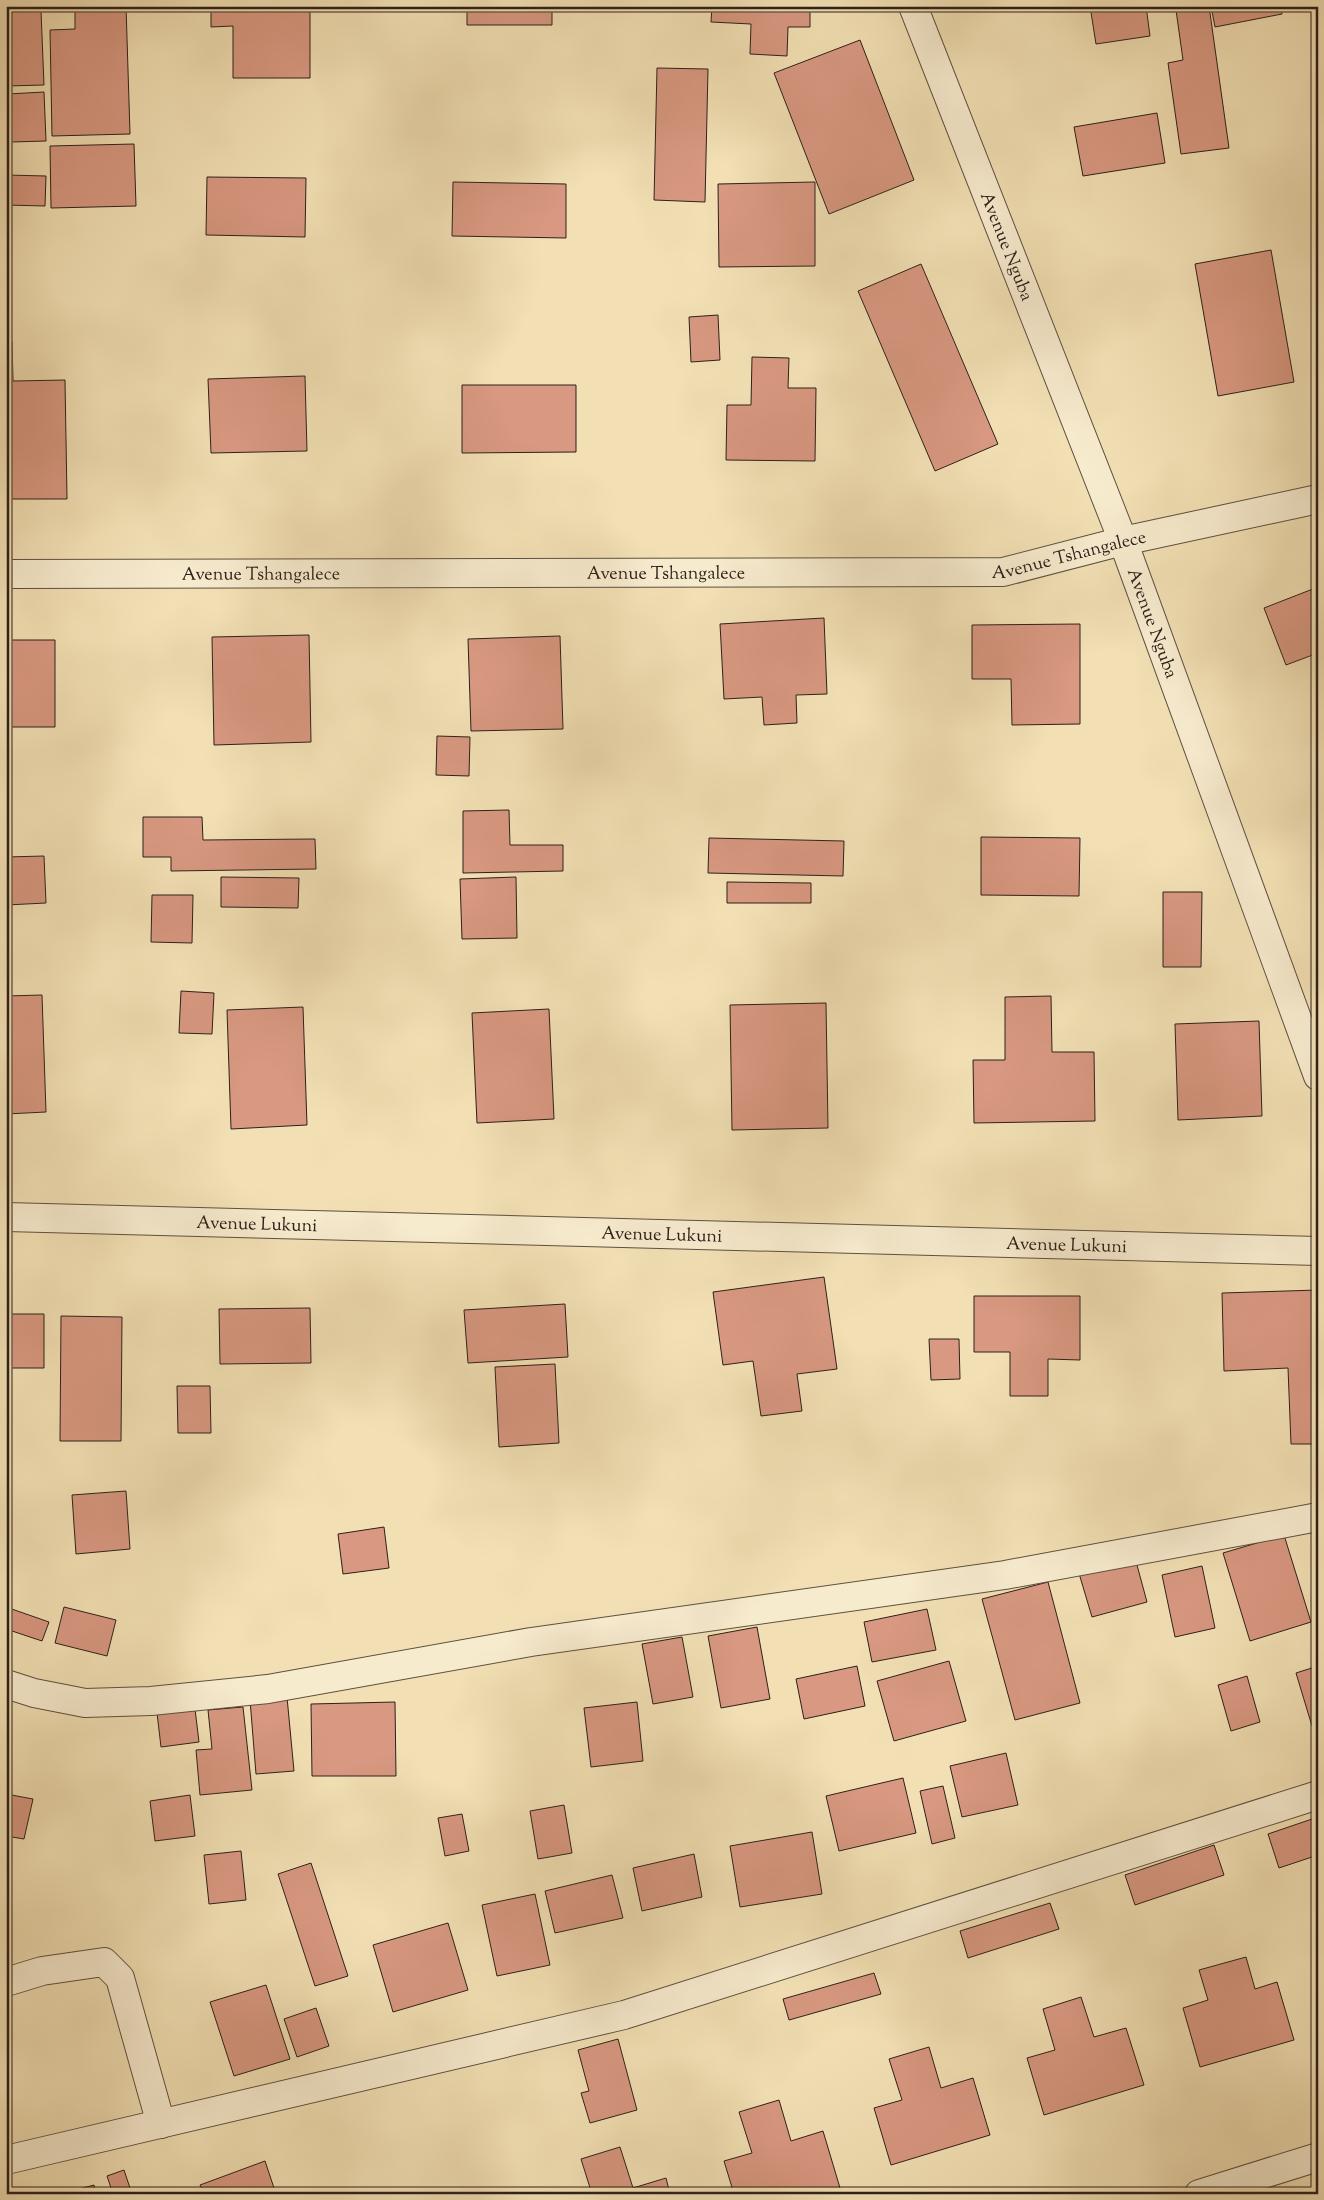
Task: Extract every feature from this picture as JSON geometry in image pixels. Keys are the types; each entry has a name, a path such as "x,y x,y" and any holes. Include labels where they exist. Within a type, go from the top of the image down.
{"street":[{"name":"Avenue Nguba","path":"913,6 1123,541 1318,1076"},
{"name":"Avenue Tshangalece","path":"6,574 1003,572 1123,541 1318,499"},
{"name":"Avenue Lukuni","path":"6,1217 1318,1251"},
{"path":"6,1684 34,1693 85,1703 151,1701 268,1689 531,1642 1005,1575 1318,1517"},
{"path":"6,2160 624,2015 1318,1795"},
{"path":"6,1982 42,1971 104,1962 120,1978 161,2124"},
{"path":"1199,2194 1318,2157"}],"building":[{"path":"6,6 68,6 68,10 41,11 44,85 6,86"},
{"path":"75,6 126,6 130,134 52,136 50,30 75,29"},
{"path":"211,6 310,6 310,78 233,78 233,26 211,27"},
{"path":"467,6 552,6 552,25 467,25"},
{"path":"712,6 810,6 810,27 788,27 787,56 750,54 751,24 711,22"},
{"path":"1090,6 1146,6 1150,36 1096,44"},
{"path":"1209,6 1229,148 1181,154 1168,63 1183,60 1176,10"},
{"path":"1211,6 1281,6 1282,14 1215,27"},
{"path":"860,40 914,180 829,214 774,73"},
{"path":"657,68 708,69 705,202 654,200"},
{"path":"44,92 46,141 11,142 8,94"},
{"path":"1157,113 1165,163 1083,176 1074,127"},
{"path":"134,144 136,206 51,208 50,146"},
{"path":"6,175 46,176 45,206 6,205"},
{"path":"207,177 306,178 305,237 206,235"},
{"path":"453,182 566,184 566,238 452,236"},
{"path":"815,182 815,266 719,267 718,184"},
{"path":"1271,250 1294,382 1218,396 1195,264"},
{"path":"921,264 998,444 935,471 858,291"},
{"path":"718,315 720,360 691,362 689,317"},
{"path":"6,341 12,341 13,381 65,380 67,499 6,499"},
{"path":"752,357 789,358 788,388 816,388 815,461 726,460 727,405 751,405"},
{"path":"305,376 307,451 211,453 208,379"},
{"path":"462,385 576,385 576,452 462,453"},
{"path":"1318,587 1318,653 1286,665 1264,608"},
{"path":"824,618 827,694 796,695 797,723 764,725 762,697 724,699 720,624"},
{"path":"1080,624 1080,724 1012,725 1011,679 972,679 972,625"},
{"path":"309,635 311,742 214,745 212,637"},
{"path":"560,636 563,729 471,731 468,639"},
{"path":"6,640 55,640 55,727 6,727"},
{"path":"437,736 470,737 469,776 436,775"},
{"path":"509,810 510,845 563,845 563,871 463,873 463,811"},
{"path":"143,817 202,817 203,840 315,839 316,869 171,871 171,857 143,857"},
{"path":"981,837 1080,838 1079,896 981,895"},
{"path":"709,838 844,841 843,876 708,873"},
{"path":"44,856 46,903 6,905 6,857"},
{"path":"221,877 299,878 298,908 221,907"},
{"path":"516,877 517,938 462,939 460,879"},
{"path":"727,882 811,883 811,903 727,903"},
{"path":"1163,892 1202,892 1201,967 1163,967"},
{"path":"152,895 193,895 192,943 151,942"},
{"path":"181,991 214,993 212,1034 179,1033"},
{"path":"42,995 46,1112 6,1114 6,996"},
{"path":"1051,996 1052,1052 1094,1052 1095,1121 974,1123 973,1060 1005,1060 1005,997"},
{"path":"826,1003 828,1128 732,1130 730,1005"},
{"path":"303,1007 307,1125 231,1129 227,1010"},
{"path":"549,1009 554,1119 477,1123 472,1013"},
{"path":"1259,1021 1262,1116 1178,1120 1175,1024"},
{"path":"824,1277 837,1369 797,1374 802,1411 761,1416 753,1361 723,1365 713,1292"},
{"path":"1318,1290 1318,1444 1291,1444 1288,1368 1224,1371 1222,1293"},
{"path":"974,1296 1080,1296 1080,1360 1048,1359 1048,1396 1010,1396 1010,1352 974,1352"},
{"path":"565,1304 568,1357 468,1363 464,1310"},
{"path":"310,1308 311,1363 220,1364 219,1309"},
{"path":"6,1314 44,1314 44,1368 6,1368"},
{"path":"61,1316 122,1317 121,1441 60,1441"},
{"path":"929,1339 959,1339 960,1379 931,1380"},
{"path":"555,1364 559,1443 499,1447 495,1367"},
{"path":"177,1386 210,1386 211,1433 178,1433"},
{"path":"126,1491 130,1549 76,1554 72,1495"},
{"path":"384,1527 389,1568 343,1574 338,1534"},
{"path":"1284,1535 1311,1622 1250,1641 1223,1553"},
{"path":"1134,1554 1147,1602 1092,1617 1078,1570"},
{"path":"1202,1566 1215,1628 1175,1637 1162,1575"},
{"path":"1048,1582 1080,1703 1015,1720 982,1599"},
{"path":"6,1607 49,1622 42,1641 6,1629"},
{"path":"64,1607 116,1620 107,1656 55,1643"},
{"path":"927,1609 936,1650 872,1662 864,1622"},
{"path":"757,1627 770,1699 721,1708 708,1636"},
{"path":"682,1637 693,1697 653,1704 642,1644"},
{"path":"949,1661 966,1721 894,1741 877,1681"},
{"path":"857,1666 865,1706 804,1719 796,1679"},
{"path":"1318,1666 1318,1725 1312,1726 1296,1673"},
{"path":"1247,1676 1260,1722 1231,1731 1218,1685"},
{"path":"287,1697 294,1771 256,1774 250,1700"},
{"path":"395,1702 396,1776 312,1776 311,1704"},
{"path":"637,1702 643,1761 591,1767 584,1708"},
{"path":"243,1707 252,1790 200,1795 196,1750 212,1749 208,1710"},
{"path":"195,1709 199,1742 161,1747 157,1713"},
{"path":"1006,1753 1018,1805 962,1817 950,1766"},
{"path":"903,1778 916,1833 839,1851 826,1796"},
{"path":"943,1786 955,1838 932,1844 920,1791"},
{"path":"6,1794 33,1799 24,1839 6,1836"},
{"path":"190,1795 195,1836 155,1841 150,1801"},
{"path":"564,1805 572,1853 538,1859 530,1811"},
{"path":"462,1814 469,1851 445,1856 438,1818"},
{"path":"1318,1817 1318,1855 1279,1868 1268,1834"},
{"path":"812,1832 822,1894 740,1907 730,1846"},
{"path":"1214,1845 1224,1875 1135,1905 1125,1875"},
{"path":"241,1851 246,1900 209,1904 204,1855"},
{"path":"694,1854 702,1897 642,1911 633,1868"},
{"path":"311,1863 348,1976 315,1986 278,1874"},
{"path":"612,1875 623,1918 555,1933 545,1891"},
{"path":"535,1894 550,1965 497,1976 482,1905"},
{"path":"1050,1903 1059,1929 968,1958 960,1931"},
{"path":"448,1923 468,1990 393,2012 373,1945"},
{"path":"1246,1957 1255,1989 1277,1982 1294,2040 1200,2067 1183,2008 1208,2000 1199,1970"},
{"path":"874,1973 881,1994 789,2020 783,1999"},
{"path":"266,1985 290,2059 234,2076 210,2002"},
{"path":"1081,1997 1094,2037 1126,2028 1144,2085 1044,2115 1027,2058 1055,2050 1043,2009"},
{"path":"316,2008 329,2046 297,2057 284,2019"},
{"path":"618,2039 637,2110 590,2123 581,2093 589,2091 578,2050"},
{"path":"929,2047 941,2088 973,2078 990,2135 891,2165 874,2108 902,2100 889,2059"},
{"path":"779,2100 791,2141 823,2131 840,2188 820,2194 734,2194 724,2161 752,2153 739,2112"},
{"path":"620,2147 633,2188 666,2178 670,2194 592,2194 581,2159"},
{"path":"265,2161 276,2194 204,2194 200,2185"},
{"path":"124,2170 130,2188 113,2194 107,2176"},
{"path":"94,2185 96,2194 80,2194 79,2189"},
{"path":"463,2188 465,2194 445,2194"}]}
